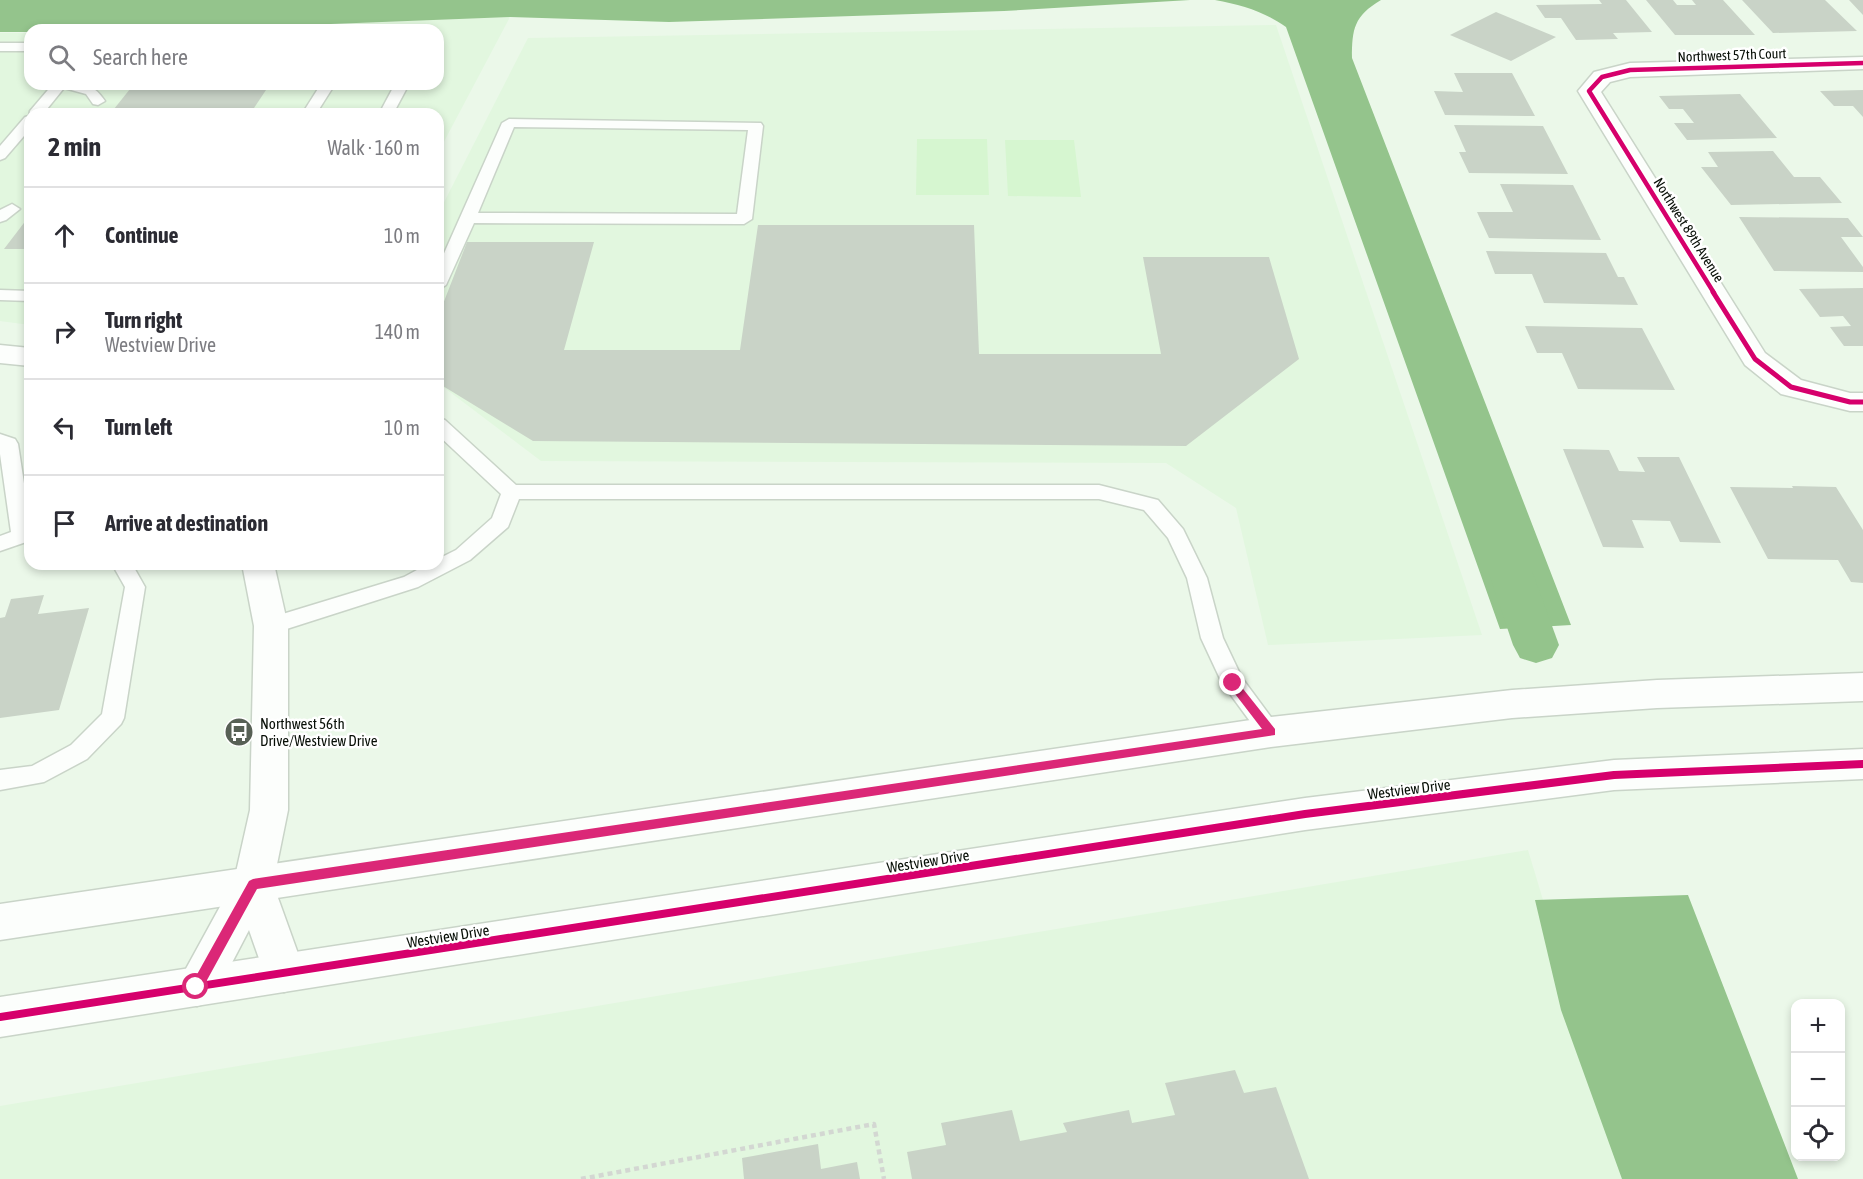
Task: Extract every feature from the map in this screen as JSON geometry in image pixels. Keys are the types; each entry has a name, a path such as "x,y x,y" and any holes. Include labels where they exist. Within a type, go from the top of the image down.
{"street":[{"name":"Northwest 57th Court","path":"1602,77 1630,70 1863,63"},
{"name":"Northwest 89th Avenue","path":"1602,77 1589,92 1755,359 1791,387 1850,402 1863,402"},
{"path":"0,354 24,356"},
{"path":"196,987 253,884 269,810 271,627 259,570"},
{"path":"0,922 1271,732 1512,704 1669,694 1863,687"},
{"name":"Westview Drive","path":"0,1017 1317,813 1614,775 1863,764"},
{"path":"253,884 284,973"}],"lane":[{"path":"0,47 24,47"},
{"path":"40,108 55,90"},
{"path":"88,90 91,91 98,102"},
{"path":"313,108 324,90"},
{"path":"389,108 399,90"},
{"path":"444,272 509,123 756,126 744,219 468,218"},
{"path":"0,155 24,127"},
{"path":"0,295 24,296"},
{"path":"444,430 511,492 1099,492 1152,505 1176,534 1194,571 1212,638 1233,683 1271,732"},
{"path":"0,440 8,444 24,524"},
{"path":"444,565 463,555 501,522 511,492"},
{"path":"0,544 24,535"},
{"path":"0,780 36,775 79,752 113,718 135,587 125,570"},
{"path":"271,627 411,582 434,570"}],"path":[{"path":"581,1179 874,1124 884,1179"}],"shaded area":[{"path":"0,0 1190,0 1004,11 669,22 510,17 332,24 24,24 24,32 0,32"},
{"path":"1215,0 1381,0 1365,12 1356,24 1352,58 1571,625 1500,629 1286,27 1252,9"},
{"path":"510,17 444,142 444,108 24,108 24,324 0,321 0,33 24,33 24,90 444,90 444,24 332,24"},
{"path":"1276,25 1482,635 1268,645 1236,508 1166,463 541,461 444,388 444,202 528,38"},
{"path":"917,139 987,139 989,195 916,195"},
{"path":"1005,140 1074,140 1081,197 1008,196"},
{"path":"1528,850 1627,1179 0,1179 0,1106"},
{"path":"1688,895 1798,1179 1622,1179 1561,1010 1535,900"}],"building":[{"path":"1599,0 1626,0 1652,32 1613,33 1618,39 1576,40 1561,18 1545,18 1536,5 1602,4"},
{"path":"1646,0 1673,0 1677,5 1696,5 1692,0 1723,0 1755,35 1675,35"},
{"path":"1742,0 1825,0 1857,31 1773,33"},
{"path":"1849,0 1863,0 1863,15"},
{"path":"1496,12 1556,37 1511,61 1450,35"},
{"path":"1454,73 1512,73 1535,116 1445,115 1434,91 1463,92"},
{"path":"129,90 266,90 254,108 115,108"},
{"path":"1863,90 1863,117 1853,106 1834,106 1820,91"},
{"path":"1740,94 1777,138 1687,140 1674,123 1694,123 1683,109 1669,109 1659,96"},
{"path":"1454,125 1543,126 1568,174 1469,173 1459,152 1466,152"},
{"path":"1773,151 1794,177 1820,177 1842,203 1731,205 1701,167 1718,167 1708,152"},
{"path":"1500,184 1573,185 1601,240 1489,238 1477,212 1513,212"},
{"path":"1739,217 1848,218 1863,237 1841,237 1863,267 1863,272 1774,271"},
{"path":"24,223 24,249 4,249"},
{"path":"758,225 974,225 979,354 1161,354 1143,257 1269,257 1299,359 1186,446 533,441 444,387 444,301 467,242 594,242 564,350 740,350"},
{"path":"1486,251 1606,253 1618,277 1624,277 1638,305 1544,303 1532,274 1495,274"},
{"path":"1863,288 1863,346 1844,346 1830,327 1851,326 1843,316 1820,317 1799,289"},
{"path":"1525,326 1642,328 1675,390 1578,389 1562,353 1537,353"},
{"path":"1563,449 1609,450 1619,471 1645,472 1637,457 1679,457 1721,543 1680,542 1670,521 1632,520 1644,548 1603,547"},
{"path":"1792,486 1836,487 1863,530 1863,583 1851,582 1838,560 1768,559 1730,487 1793,488"},
{"path":"44,595 38,614 89,608 59,710 0,718 0,618 5,617 11,599"},
{"path":"1235,1070 1244,1093 1276,1087 1309,1179 912,1179 907,1152 946,1145 941,1123 1012,1110 1020,1141 1067,1132 1063,1123 1129,1110 1132,1123 1175,1115 1165,1083"},
{"path":"818,1144 821,1169 857,1162 860,1179 744,1179 742,1158"}],"waterway":[{"path":"1510,571 1536,645"}],"cycle path":[{"path":"1863,63 1630,70 1602,77 1589,91 1755,359 1791,387 1850,402 1863,402"},
{"path":"0,1017 1305,814 1614,775 1863,764"}],"place":[{"name":"Northwest 56th Drive/Westview Drive","path":"239,732"}],"route":[{"path":"196,987 253,884 1271,732 1233,683"}]}
